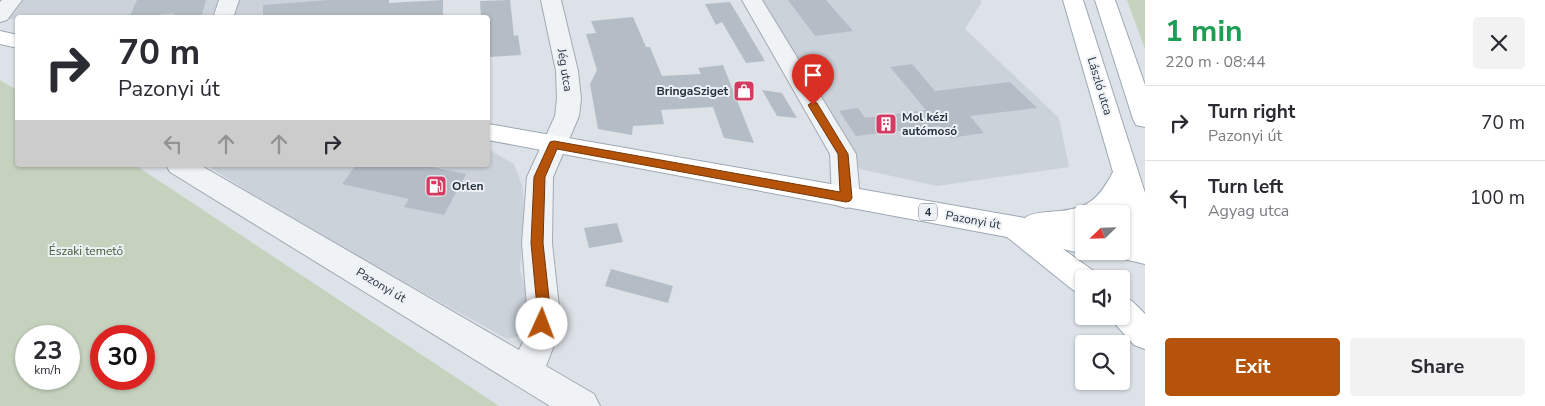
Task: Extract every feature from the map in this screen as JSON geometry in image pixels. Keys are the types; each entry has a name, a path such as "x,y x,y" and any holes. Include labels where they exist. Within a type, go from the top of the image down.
{"main road":[{"name":"László utca","path":"1073,0 1126,172 1145,247"},
{"path":"1105,0 1145,119"},
{"path":"0,37 15,41"},
{"name":"Pazonyi út","path":"490,132 1012,227"},
{"path":"1107,205 1112,200 1126,172"},
{"name":"4","path":"1012,227 1075,220"},
{"path":"1012,227 1075,274"},
{"name":"4","path":"1012,227 1075,240"},
{"path":"1130,250 1145,252"},
{"path":"1130,320 1145,334"}],"street":[{"path":"0,16 12,0"},
{"path":"224,15 229,0"},
{"name":"Jég utca","path":"527,373 540,340 543,307 537,243 540,177 567,116 569,99 567,71 551,0"},
{"path":"752,0 843,154 846,198"},
{"name":"Pazonyi út","path":"182,167 582,406"}],"shaded area":[{"path":"0,0 341,0 337,15 15,15 15,20 0,17"},
{"path":"758,0 980,0 982,2 965,29 1059,118 1069,167 937,186 860,169"},
{"path":"490,150 514,164 523,188 524,218 520,270 530,305 529,327 520,336 507,339 307,228 209,167 490,167"}],"green space":[{"path":"1127,0 1145,0 1145,49"},
{"name":"Északi temető","path":"0,80 15,89 15,167 138,167 499,406 0,406"}],"building":[{"path":"137,0 206,0 202,15 173,15 174,13 130,15"},
{"path":"330,0 389,0 389,3 443,0 443,15 263,15 263,5"},
{"path":"510,0 514,36 518,35 521,55 490,57 490,15 481,15 480,1"},
{"path":"788,0 826,0 853,31 815,36"},
{"path":"730,2 765,61 746,63 722,22 716,25 705,4"},
{"path":"633,17 646,47 650,47 662,76 701,74 698,68 723,65 754,143 724,138 713,107 661,110 664,124 633,126 632,135 598,129 590,84 597,70 586,34 596,33 591,21"},
{"path":"912,64 935,91 1010,82 1037,108 970,116 984,133 950,138 939,126 856,136 839,111 858,108 865,118 926,110 890,67"},
{"path":"762,90 782,93 797,118 777,116"},
{"path":"355,167 432,167 466,174 444,215 404,207 409,199 342,184"},
{"path":"617,223 623,242 589,248 584,228"},
{"path":"611,269 673,286 668,303 605,286"}],"place":[{"name":"BringaSziget","path":"744,91"},
{"name":"Mol kézi autómosó","path":"886,124"},
{"name":"Orlen","path":"436,186"}],"route":[{"path":"542,324 543,307 537,243 540,177 554,144 846,198 843,154 813,105"}]}
